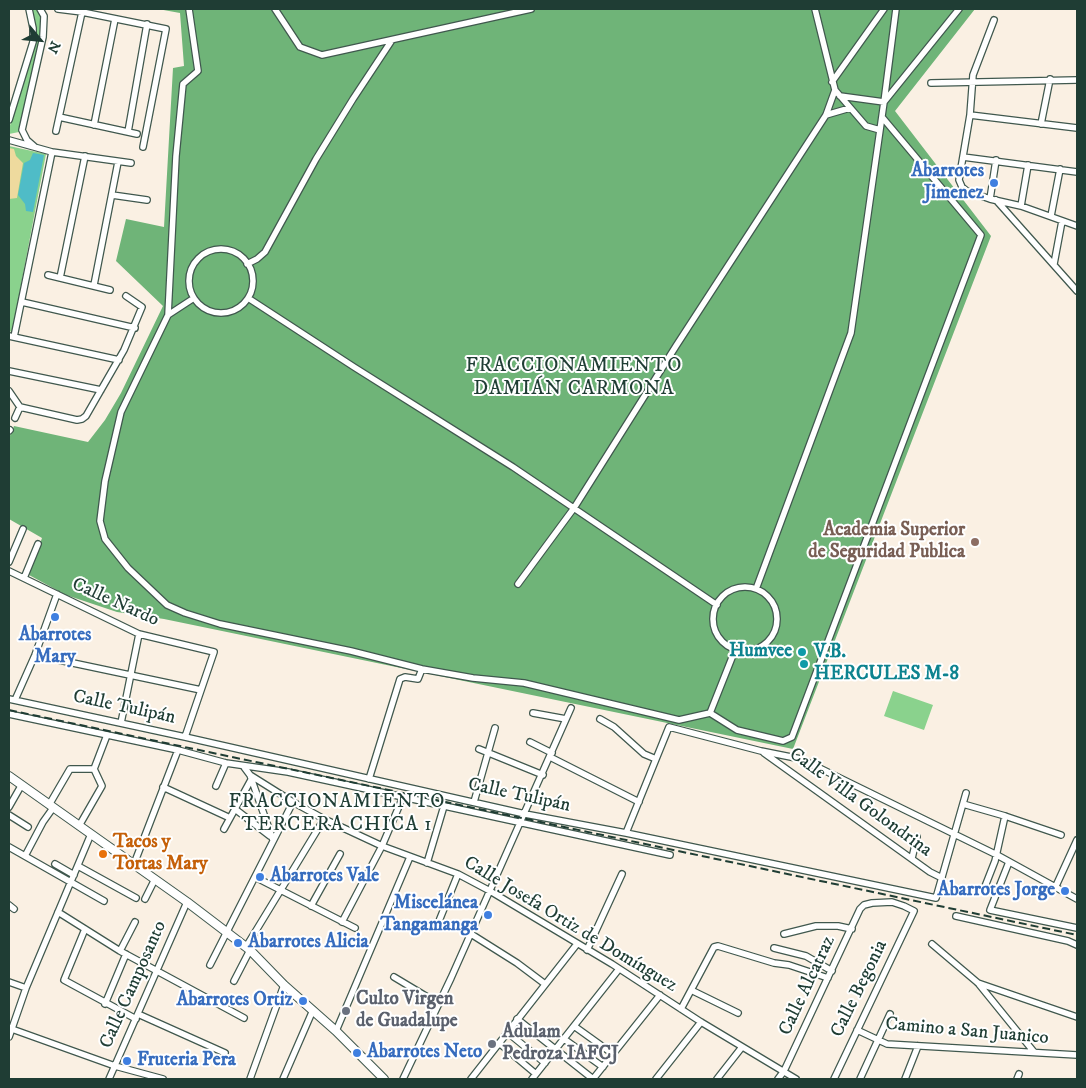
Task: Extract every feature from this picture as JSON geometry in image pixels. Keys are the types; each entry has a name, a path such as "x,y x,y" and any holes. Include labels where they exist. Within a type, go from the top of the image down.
{"main road":[{"path":"9,776 187,902 248,948 384,1079"}],"street":[{"path":"9,120 33,37 29,9"},
{"path":"36,146 27,140 22,130 44,37 44,16 40,9"},
{"path":"58,9 115,18 166,29 143,147"},
{"path":"189,9 198,71 183,84 176,156 168,315 121,412 105,480 100,521 106,539 128,568 167,605 220,624 351,650 422,669 473,678 524,683 680,720 710,713 737,730 783,741 792,737 981,235 882,117"},
{"path":"275,9 300,47 322,55 369,43 392,40 531,9"},
{"path":"815,9 835,90 866,126 880,130"},
{"path":"832,82 884,9"},
{"path":"756,589 851,333 896,9"},
{"path":"884,102 959,9"},
{"path":"56,131 82,12"},
{"path":"94,125 115,18"},
{"path":"994,20 972,82 970,116 959,180 962,187 967,191 993,200 1021,206 1077,226"},
{"path":"128,132 147,24"},
{"path":"33,37 44,37"},
{"path":"248,264 265,252 316,159 392,40"},
{"path":"1041,124 1050,79"},
{"path":"931,83 1050,79 1077,80"},
{"path":"518,584 574,508 826,115 835,90"},
{"path":"840,96 884,102"},
{"path":"826,115 850,108"},
{"path":"970,116 1077,128"},
{"path":"59,117 137,134"},
{"path":"9,140 52,152 131,164"},
{"path":"52,152 22,302 12,336 119,360"},
{"path":"60,278 85,156"},
{"path":"963,157 1077,172"},
{"path":"996,160 993,200 1077,291"},
{"path":"94,285 118,162"},
{"path":"1021,206 1028,165"},
{"path":"1051,216 1060,169"},
{"path":"112,195 147,200"},
{"path":"1054,264 1062,221"},
{"path":"213,250 230,250 238,254 248,264 253,279 252,289 242,305 224,313 214,312 204,308 194,298 189,283 190,274 193,265 205,253 213,250"},
{"path":"48,275 110,290"},
{"path":"9,391 20,407 77,420 86,416 119,360 142,307 126,296"},
{"path":"168,315 194,298"},
{"path":"248,298 574,508 717,605"},
{"path":"22,302 134,328"},
{"path":"9,372 101,390"},
{"path":"15,418 20,407"},
{"path":"9,562 23,529"},
{"path":"24,578 38,544"},
{"name":"Calle Nardo","path":"9,571 139,634 214,652 201,690"},
{"path":"743,587 756,589 770,599 776,608 778,619 776,630 770,640 762,647 743,652 735,650 723,642 716,633 714,622 717,605 723,596 732,590 743,587"},
{"path":"12,700 35,655 58,594"},
{"path":"121,723 139,634"},
{"path":"710,713 735,650"},
{"path":"35,655 201,690 186,737"},
{"path":"369,779 400,679 405,677 418,679 422,669"},
{"name":"Calle Tulipán","path":"12,700 186,737 525,814 626,833 936,898 942,878"},
{"path":"404,1079 521,823 571,708"},
{"path":"533,713 566,719"},
{"path":"9,714 178,750 244,767 288,772 670,855"},
{"path":"600,719 620,732 644,754 656,759"},
{"path":"626,833 668,727 800,759 997,855 1077,899"},
{"path":"474,802 495,728"},
{"path":"79,826 102,786 94,769 108,735"},
{"path":"530,742 639,802"},
{"path":"134,864 178,750"},
{"path":"479,750 542,775"},
{"name":"Calle Villa Golondrina","path":"761,751 930,872 942,878"},
{"path":"216,786 226,763"},
{"name":"Calle Josefa Ortiz de Domínguez","path":"244,767 251,776 324,819 382,846 458,874 490,891 620,969 701,1022 796,1079"},
{"path":"25,856 70,768 94,769"},
{"path":"224,829 251,776"},
{"path":"251,776 272,838"},
{"path":"9,807 21,786"},
{"path":"163,787 230,818"},
{"path":"942,878 966,794"},
{"path":"342,922 382,846 403,797"},
{"path":"210,965 255,877 272,838 293,802"},
{"path":"963,804 1061,835"},
{"path":"427,863 444,806"},
{"path":"235,809 272,838"},
{"path":"9,815 28,827"},
{"path":"984,889 997,855 1005,816"},
{"path":"234,981 248,948 324,819"},
{"path":"9,1037 10,1028 26,988 91,834"},
{"path":"912,858 917,837"},
{"path":"1055,888 1077,840"},
{"path":"9,847 104,902"},
{"path":"311,906 340,854"},
{"path":"336,1031 410,857"},
{"path":"1009,862 990,910 1077,928"},
{"path":"55,864 74,875"},
{"path":"78,866 136,898"},
{"path":"437,926 458,874"},
{"path":"587,950 622,874"},
{"path":"255,877 355,928"},
{"path":"146,899 155,879"},
{"name":"Calle Camposanto","path":"109,1079 187,902"},
{"name":"Calle Alcatraz","path":"778,1079 784,1071 860,909 864,905 892,902 914,911"},
{"name":"Calle Begonia","path":"834,1079 914,911"},
{"path":"58,912 120,951 244,1018"},
{"path":"956,916 1068,941 1077,945"},
{"path":"120,951 135,922"},
{"path":"784,934 816,926 838,926 852,929"},
{"path":"85,929 64,980 105,1004 225,1053"},
{"path":"471,934 517,963 545,984"},
{"path":"470,1079 577,944"},
{"path":"932,944 978,983 1034,1052"},
{"path":"681,1009 714,947 718,946 774,963 789,965 828,978"},
{"path":"774,948 806,956 832,971"},
{"path":"105,1004 126,954"},
{"path":"499,1044 534,1077 620,969"},
{"path":"394,977 439,1004"},
{"path":"9,982 26,988"},
{"path":"978,983 1077,1017"},
{"path":"250,1079 284,984"},
{"path":"691,990 738,1013"},
{"path":"518,1019 593,1079 660,995"},
{"path":"283,1079 313,1010"},
{"path":"860,1079 890,1014"},
{"path":"656,1079 701,1022"},
{"path":"574,1026 613,1054"},
{"path":"10,1028 115,1066 163,1079"},
{"name":"Camino a San Juanico","path":"857,1030 886,1044 1077,1055"},
{"path":"507,1032 545,1063"},
{"path":"564,1039 603,1067"},
{"path":"905,1079 918,1046"},
{"path":"717,1079 742,1047"}],"green space":[{"path":"31,9 39,9 42,17 41,40 19,132 9,134 35,38"},
{"path":"158,9 975,9 895,111 991,236 793,749 164,619 117,612 66,595 29,575 42,538 9,519 9,438 14,426 88,442 105,420 121,393 163,306 116,261 126,219 164,227 173,68 184,66 180,13"},
{"path":"9,146 46,154 12,332 9,331"},
{"path":"893,691 933,705 924,730 884,716"}],"sand":[{"path":"9,148 14,149 16,156 23,163 17,198 9,199"}],"water":[{"path":"33,153 44,155 33,212 26,211 25,204 18,195 24,163 30,160"}],"railway":[{"path":"9,710 1077,935"}],"place":[{"name":"Abarrotes Jimenez","path":"994,183"},
{"name":"Academia Superior de Seguridad Publica","path":"975,542"},
{"name":"Abarrotes Mary","path":"55,617"},
{"name":"Humvee","path":"802,652"},
{"name":"V.B. HERCULES M-8","path":"804,664"},
{"name":"Tacos y Tortas Mary","path":"103,854"},
{"name":"Abarrotes Vale","path":"260,877"},
{"name":"Abarrotes Jorge","path":"1065,891"},
{"name":"Miscelánea Tangamanga","path":"488,915"},
{"name":"Abarrotes Alicia","path":"238,943"},
{"name":"Abarrotes Ortiz","path":"303,1001"},
{"name":"Culto Virgen de Guadalupe","path":"346,1011"},
{"name":"Adulam Pedroza IAFCJ","path":"492,1044"},
{"name":"Abarrotes Neto","path":"357,1053"},
{"name":"Fruteria Pera","path":"127,1061"}],"district":[{"name":"FRACCIONAMIENTO DAMIÁN CARMONA","path":"574,378"},
{"name":"FRACCIONAMIENTO TERCERA CHICA 1","path":"337,814"}]}
